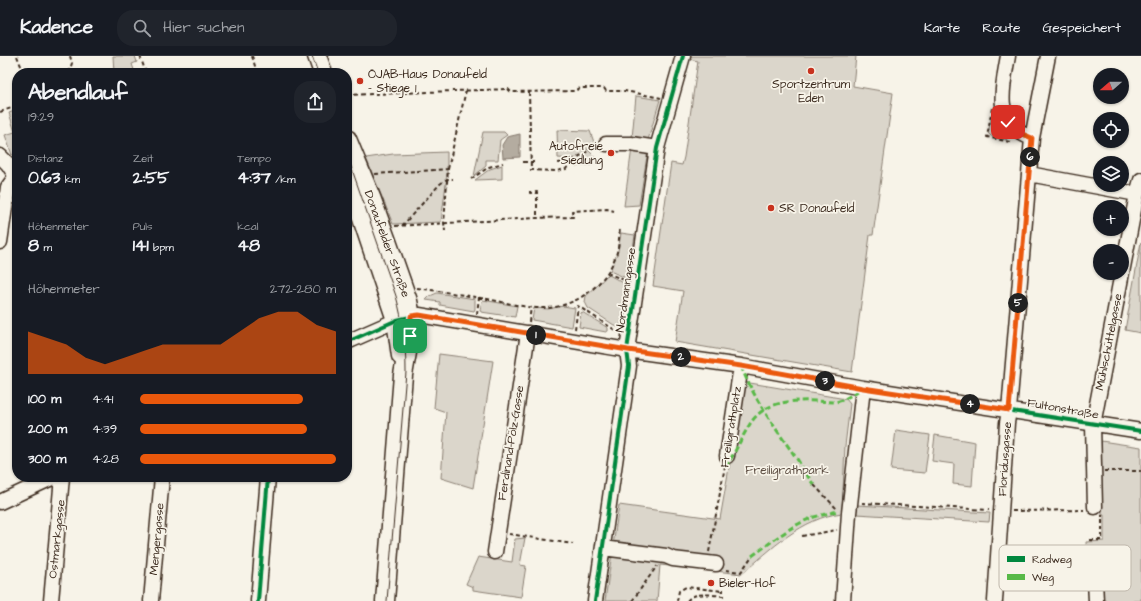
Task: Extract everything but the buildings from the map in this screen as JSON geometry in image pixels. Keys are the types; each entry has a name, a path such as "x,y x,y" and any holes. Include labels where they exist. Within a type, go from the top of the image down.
{"main road":[{"path":"306,56 310,68"},
{"path":"317,56 321,68"},
{"name":"Donaufelder Straße","path":"352,151 372,200 408,301 402,319"},
{"name":"Donaufelder Straße","path":"352,187 402,319 412,330 403,375 385,601"}],"street":[{"path":"312,56 316,68"},
{"name":"Nordmanngasse","path":"595,601 629,366 628,350 657,148 683,56"},
{"path":"1008,56 1002,104 1008,122 1020,133 1032,138"},
{"name":"Floridusgasse","path":"995,601 1006,423 1009,410 1032,138 1048,56"},
{"path":"601,145 631,144 657,148"},
{"path":"0,156 12,170"},
{"name":"Donaufelder Straße","path":"352,169 394,289 402,319"},
{"path":"1029,174 1137,194"},
{"name":"Mühlschüttelgasse","path":"1095,508 1094,425 1137,194 1141,180"},
{"path":"0,242 8,187 12,182"},
{"path":"352,340 402,319 419,315 529,328 628,350 741,366 863,388 849,508 843,601"},
{"name":"Ferdinand-Pölz-Gasse","path":"495,552 529,328"},
{"name":"Freiligrathplatz","path":"727,456 741,366"},
{"name":"Fultonstraße","path":"863,388 1009,410 1094,425 1141,431"},
{"path":"0,502 43,482"},
{"name":"Ostmarkgasse","path":"50,601 62,482"},
{"name":"Mengergasse","path":"151,601 162,482"},
{"path":"258,601 268,482"},
{"path":"602,548 666,556 673,559 712,564"},
{"path":"1096,591 1096,601"}],"path":[{"path":"17,56 22,68"},
{"path":"70,56 72,63 70,68"},
{"path":"140,56 144,68"},
{"path":"252,56 256,68"},
{"path":"352,95 508,89 511,92 575,91 580,88 604,88 606,91 624,91 649,95"},
{"path":"445,231 444,223 448,169 466,90"},
{"path":"529,92 531,170 547,171 566,169 571,161"},
{"path":"992,107 987,137 1010,142"},
{"path":"0,112 12,108"},
{"path":"558,163 571,161 601,145"},
{"path":"523,162 537,162"},
{"path":"471,179 489,167 503,163"},
{"path":"371,174 448,169"},
{"path":"402,226 440,184 447,179 453,179"},
{"path":"530,191 530,193 537,192 537,218"},
{"path":"391,226 573,217 572,211 607,209 614,211"},
{"path":"416,288 448,292 532,307 551,307 574,302 594,288 607,273 616,254 620,228"},
{"path":"607,273 630,282"},
{"path":"477,314 479,298"},
{"path":"574,302 620,333"},
{"path":"576,329 578,306"},
{"path":"529,328 532,307"},
{"path":"1094,471 1141,471"},
{"path":"814,485 838,511 849,508 992,511"},
{"path":"1011,511 1103,509 1102,540 1090,540"},
{"path":"802,536 841,530"},
{"path":"498,532 573,544"},
{"path":"632,601 666,556"},
{"path":"712,564 718,570 741,572 752,556"},
{"path":"677,601 679,591 686,587 723,590 723,596 694,596 687,601"}],"green space":[{"path":"113,56 135,56 137,62 132,64 133,68 114,68"},
{"name":"SR Donaufeld","path":"690,56 856,56 853,86 893,93 873,235 870,235 852,372 675,342 683,291 653,286 671,163 682,165 684,157 698,61 689,59"},
{"path":"636,96 660,100 648,140 632,138"},
{"path":"12,112 12,122 9,113"},
{"path":"992,114 994,115 1007,140 994,138 988,133"},
{"path":"557,130 590,131 595,145 587,149 594,156 593,165 576,166 570,159 558,158"},
{"path":"483,132 504,132 507,135 500,140 498,160 486,160 486,166 474,176"},
{"path":"12,133 12,155 5,135"},
{"path":"632,148 648,150 639,205 624,206"},
{"path":"447,152 447,176 441,222 393,224 366,158 393,154"},
{"path":"502,165 502,179 475,180 490,169"},
{"path":"621,233 635,235 629,276 626,278 610,271 618,251"},
{"path":"1141,242 1141,333 1125,330"},
{"path":"609,275 627,285 621,325 617,327 588,308 585,302 586,296 606,276"},
{"path":"437,293 475,299 475,309 474,311 440,305 440,302 426,300 430,296"},
{"path":"483,300 517,306 515,317 481,312 480,310"},
{"path":"563,306 575,308 572,327 532,320 534,308 548,309"},
{"path":"582,312 608,328 608,331 606,332 579,327"},
{"path":"439,354 493,361 473,488 441,478 446,412 434,408"},
{"name":"Freiligrathpark","path":"744,382 846,399 850,404 845,446 842,513 827,516 800,528 776,545 742,574 660,565 657,601 605,601 619,505 720,519"},
{"path":"896,430 930,435 925,473 891,470"},
{"path":"935,435 975,442 972,486 953,484 954,464 932,461"},
{"path":"1101,441 1141,447 1141,601 1098,601 1098,591 1131,591 1131,545 1086,545 1086,542 1104,541 1104,515 1102,515"},
{"path":"857,505 990,513 989,522 856,514"},
{"path":"525,538 520,565 526,566 521,597 473,590 473,587 466,584 478,557 512,562 515,539"}],"shaded area":[{"path":"520,134 520,157 503,158 502,145 507,137"}],"tram line":[{"path":"312,56 316,68"},
{"path":"352,169 396,296 401,315 405,343 406,372 387,601"}],"marked path":[{"path":"741,366 765,413 814,485"},
{"path":"725,467 750,424 767,408 777,404 789,402 836,402 843,400 863,388"},
{"path":"752,556 797,524 814,517 838,511"}],"cycle path":[{"path":"595,601 629,366 627,350 657,148 683,56"},
{"path":"352,340 397,320 419,315 627,350 741,366 863,388 1141,431"},
{"path":"258,601 268,482"}],"place":[{"name":"Sportzentrum Eden","path":"811,71"},
{"name":"ÖJAB-Haus Donaufeld - Stiege 1","path":"360,81"},
{"name":"Autofreie Siedlung","path":"611,153"},
{"name":"SR Donaufeld","path":"771,208"},
{"name":"Bieler-Hof","path":"711,583"}],"route":[{"path":"410,336 412,330 411,316 419,315 628,350 741,366 863,388 1009,410 1032,138 1020,133 1008,122"}]}
